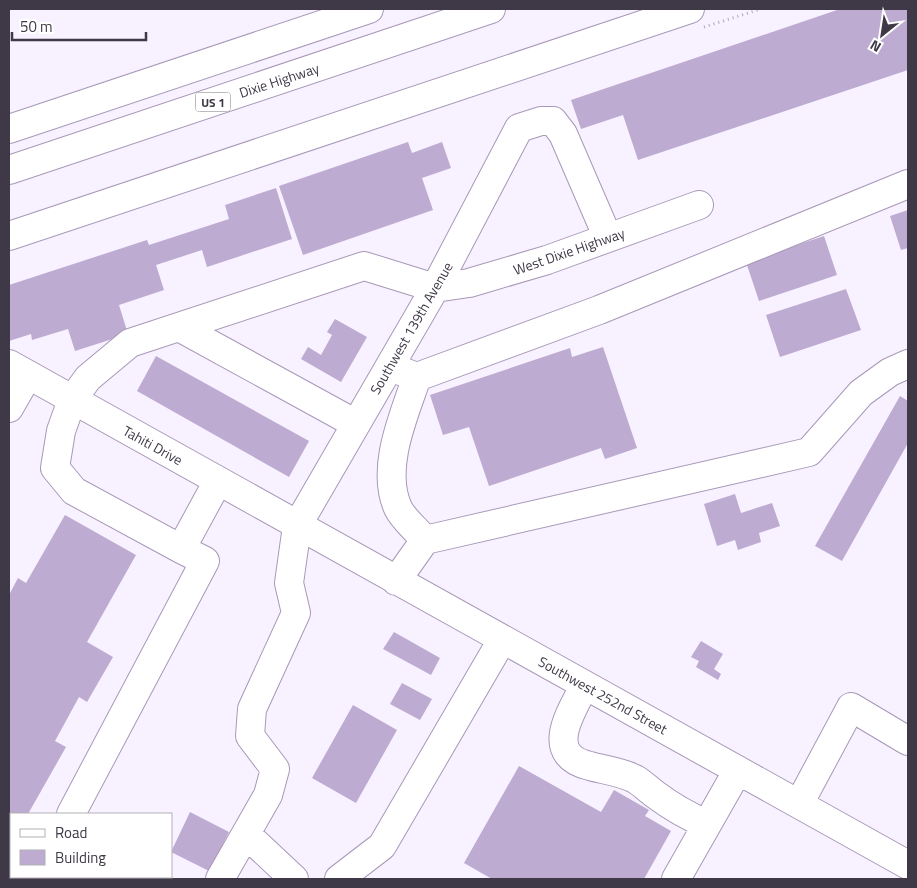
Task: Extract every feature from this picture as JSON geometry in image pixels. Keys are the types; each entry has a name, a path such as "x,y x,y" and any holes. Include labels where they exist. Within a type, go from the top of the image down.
{"main road":[{"path":"9,129 369,9"},
{"name":"Dixie Highway","path":"9,170 492,9"},
{"path":"9,236 690,9"},
{"name":"Southwest 139th Avenue","path":"297,526 435,288 519,128 541,121 553,121 563,134 608,238"},
{"path":"390,367 417,377 599,310 908,184"},
{"name":"West Dixie Highway","path":"435,288 492,277 700,205"},
{"path":"71,813 205,561 74,491 55,468 60,431 72,400 88,378 130,343 364,266 435,288"},
{"path":"178,327 356,424"},
{"path":"396,580 425,540 809,452 861,393 890,372 908,364"},
{"path":"9,408 18,370"},
{"name":"Tahiti Drive","path":"18,370 297,526"},
{"path":"417,377 396,438 392,481 398,508 425,540"},
{"path":"181,549 218,481"},
{"path":"220,879 247,835 268,795 274,769 250,736 252,709 296,613 289,583 297,526"},
{"name":"Southwest 252nd Street","path":"297,526 908,865"},
{"path":"339,879 382,846 502,640"},
{"path":"585,685 566,722 562,741 566,751 574,759 586,765 635,778 680,812 706,824"},
{"path":"798,804 851,707 908,741"},
{"path":"676,879 738,770"},
{"path":"247,835 294,879"}],"building":[{"path":"840,9 908,9 908,70 638,160 623,115 581,129 571,100"},
{"path":"408,142 412,153 442,142 451,168 422,178 433,210 303,255 279,186"},
{"path":"276,188 292,239 207,267 202,250 156,265 164,290 119,305 128,334 75,351 68,329 32,340 31,334 9,341 9,285 147,240 149,245 229,219 225,205"},
{"path":"908,210 908,248 901,250 890,216"},
{"path":"824,236 837,275 759,301 746,262"},
{"path":"846,289 861,330 780,357 766,315"},
{"path":"335,319 367,337 341,382 301,359 308,347 321,355 332,335 327,332"},
{"path":"603,347 637,448 605,459 601,448 489,486 469,427 443,435 430,395 570,348 572,357"},
{"path":"156,356 309,441 289,477 137,391"},
{"path":"900,396 908,401 908,443 842,561 815,546"},
{"path":"735,494 741,513 772,503 780,526 759,533 761,542 738,550 735,540 717,546 704,504"},
{"path":"65,515 136,555 87,642 113,657 87,702 79,697 55,741 66,747 29,813 10,813 9,824 9,595 18,578 26,583"},
{"path":"394,632 440,658 431,675 383,649"},
{"path":"701,641 723,654 714,669 721,674 718,680 696,667 699,661 691,657"},
{"path":"402,683 432,699 420,720 390,704"},
{"path":"353,705 397,730 356,803 312,778"},
{"path":"519,766 601,812 614,790 649,810 645,816 671,831 644,879 492,879 464,863"},
{"path":"190,812 229,832 209,871 172,852"},
{"path":"147,878 149,879 125,879"}]}
